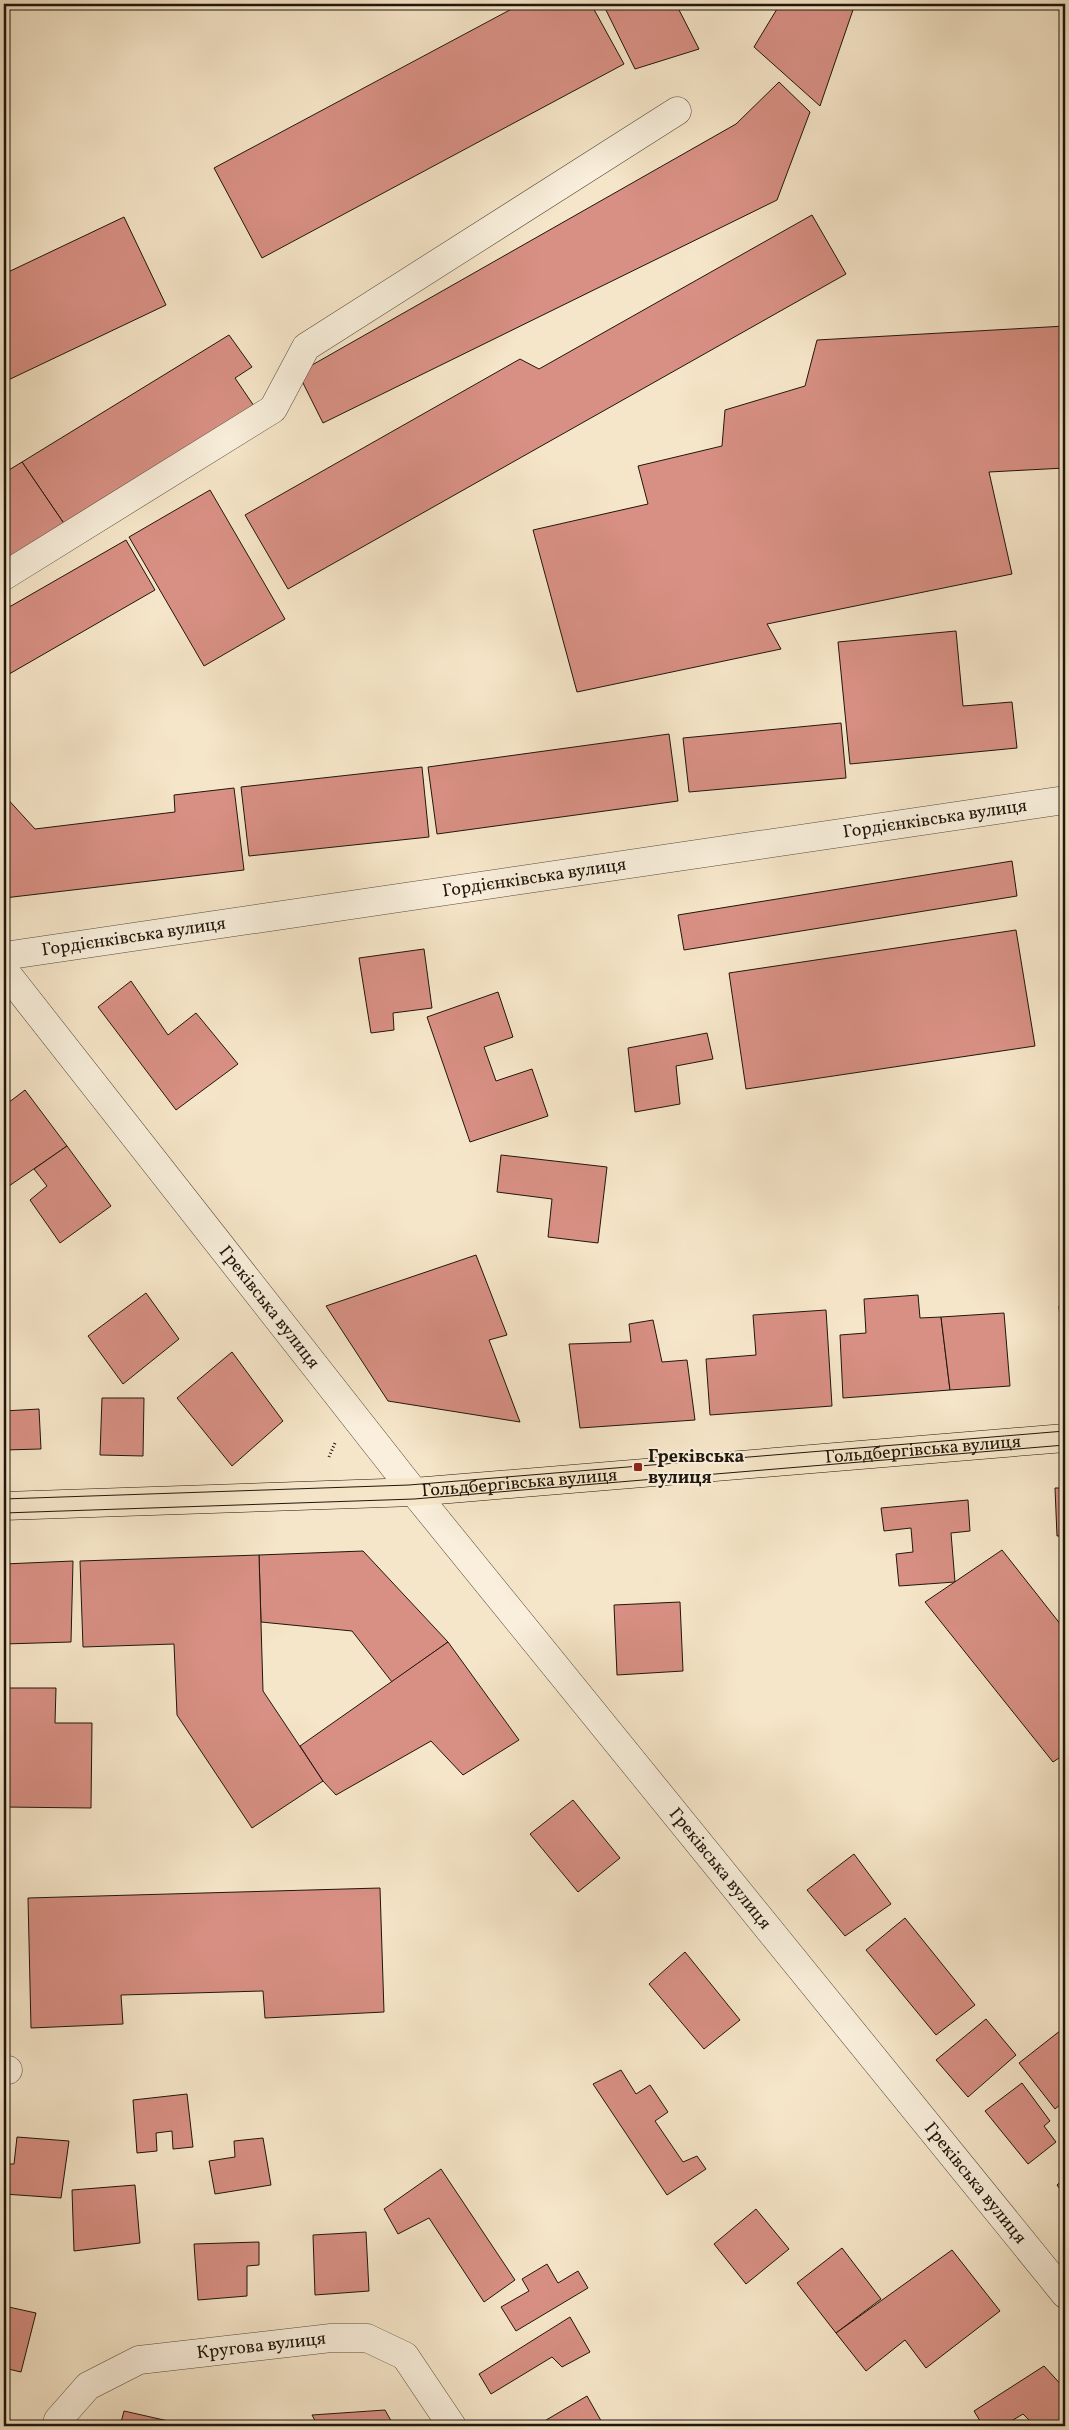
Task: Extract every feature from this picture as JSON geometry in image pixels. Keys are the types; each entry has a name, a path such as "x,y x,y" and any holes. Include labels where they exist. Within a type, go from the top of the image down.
{"main road":[{"name":"Гольдбергівська вулиця","path":"4,1506 414,1492 1065,1438"}],"street":[{"path":"4,576 273,409 306,347 676,111"},
{"name":"Гордієнківська вулиця","path":"4,956 1065,800"},
{"name":"Греківська вулиця","path":"4,970 414,1492 1065,2294"},
{"name":"Кругова вулиця","path":"56,2426 58,2420 88,2386 139,2360 331,2338 367,2338 405,2356 452,2426"}],"path":[{"path":"329,1457 338,1438"}],"building":[{"path":"521,4 591,4 624,64 262,258 214,168"},
{"path":"603,4 676,4 699,49 635,69"},
{"path":"780,4 855,4 820,106 754,47"},
{"path":"779,82 810,112 777,200 323,423 298,373 736,124"},
{"path":"812,215 846,274 288,589 245,515 520,359 539,369"},
{"path":"124,217 166,305 4,382 4,274"},
{"path":"1065,326 1065,468 989,472 1012,574 767,624 781,649 577,692 533,530 648,504 638,466 722,446 725,410 805,386 817,340"},
{"path":"229,335 252,367 235,378 254,406 65,525 22,462"},
{"path":"22,462 65,525 4,560 4,473"},
{"path":"210,490 285,619 204,666 129,537"},
{"path":"126,540 155,590 4,677 4,610"},
{"path":"956,631 963,706 1012,702 1017,748 850,764 838,642"},
{"path":"841,723 846,778 689,792 683,738"},
{"path":"669,734 678,801 437,834 428,767"},
{"path":"422,767 429,837 249,856 241,787"},
{"path":"234,788 244,870 4,898 4,795 35,829 175,812 174,795"},
{"path":"1012,861 1017,896 684,950 678,915"},
{"path":"1016,930 1035,1046 746,1089 729,973"},
{"path":"424,949 432,1008 393,1013 394,1030 371,1033 359,958"},
{"path":"131,981 168,1035 196,1013 238,1064 176,1110 98,1007"},
{"path":"498,992 513,1037 484,1047 496,1081 532,1069 548,1116 470,1142 427,1017"},
{"path":"707,1033 713,1059 676,1066 680,1104 635,1112 628,1048"},
{"path":"25,1090 67,1146 9,1186 4,1178 4,1106"},
{"path":"67,1146 111,1206 60,1243 30,1200 47,1186 34,1169"},
{"path":"501,1155 607,1167 598,1243 548,1237 552,1199 497,1192"},
{"path":"476,1255 507,1335 489,1340 520,1422 388,1401 326,1306"},
{"path":"146,1293 179,1339 123,1384 88,1336"},
{"path":"918,1295 920,1318 941,1317 950,1390 843,1398 840,1335 866,1333 864,1299"},
{"path":"1065,1305 1065,1383 1059,1306"},
{"path":"826,1310 832,1406 710,1415 706,1359 756,1355 753,1315"},
{"path":"1004,1313 1010,1386 950,1390 941,1317"},
{"path":"653,1320 662,1362 687,1360 695,1420 580,1428 569,1344 631,1342 629,1324"},
{"path":"232,1352 283,1421 232,1466 177,1398"},
{"path":"102,1398 144,1398 143,1456 100,1455"},
{"path":"39,1409 41,1449 4,1450 4,1411"},
{"path":"1055,1488 1065,1488 1065,1536 1057,1536"},
{"path":"968,1500 970,1531 951,1533 955,1582 899,1586 896,1554 913,1552 911,1528 884,1531 881,1508"},
{"path":"1002,1550 1065,1630 1065,1754 1053,1762 925,1602"},
{"path":"363,1551 448,1642 392,1682 352,1631 261,1622 259,1555"},
{"path":"259,1555 263,1691 323,1781 252,1828 177,1715 174,1644 83,1647 80,1561"},
{"path":"73,1561 71,1642 4,1644 4,1564"},
{"path":"680,1602 683,1671 617,1675 614,1605"},
{"path":"448,1642 519,1740 463,1775 431,1741 336,1795 323,1781 300,1746"},
{"path":"4,1688 56,1688 55,1723 92,1723 91,1808 4,1807"},
{"path":"573,1800 620,1858 578,1892 530,1834"},
{"path":"854,1854 891,1904 845,1936 807,1890"},
{"path":"380,1888 384,2012 265,2018 263,1991 121,1995 123,2024 31,2028 28,1898"},
{"path":"905,1918 975,2005 936,2035 866,1950"},
{"path":"685,1952 740,2020 704,2049 649,1984"},
{"path":"986,2019 1016,2055 968,2097 936,2060"},
{"path":"1065,2027 1065,2107 1062,2103 1055,2109 1019,2063"},
{"path":"621,2070 636,2094 650,2085 668,2112 655,2121 683,2162 697,2156 706,2169 667,2195 593,2084"},
{"path":"1022,2083 1050,2121 1044,2126 1056,2142 1028,2164 985,2111"},
{"path":"187,2094 193,2147 173,2149 172,2131 156,2133 157,2151 137,2153 133,2100"},
{"path":"17,2137 69,2141 61,2198 4,2194 4,2164 14,2164"},
{"path":"263,2138 271,2185 215,2194 209,2161 235,2157 234,2141"},
{"path":"441,2169 515,2280 484,2302 429,2218 398,2234 384,2209"},
{"path":"1065,2178 1065,2196 1057,2185"},
{"path":"135,2185 140,2243 74,2251 72,2190"},
{"path":"756,2209 789,2249 746,2284 714,2244"},
{"path":"366,2232 369,2291 315,2295 313,2235"},
{"path":"259,2242 259,2265 247,2266 247,2296 198,2300 194,2244"},
{"path":"842,2248 881,2299 836,2333 797,2283"},
{"path":"952,2250 1000,2311 926,2368 905,2340 866,2371 836,2333"},
{"path":"547,2264 558,2283 578,2271 588,2288 516,2331 501,2307 529,2291 522,2279"},
{"path":"4,2306 36,2313 21,2372 4,2368"},
{"path":"570,2317 590,2352 562,2367 552,2357 491,2394 479,2374"},
{"path":"1044,2366 1065,2389 1065,2426 1035,2426 1023,2414 1003,2426 983,2426 974,2411"},
{"path":"587,2396 604,2426 536,2426"},
{"path":"385,2410 394,2426 318,2426 312,2415"},
{"path":"124,2411 186,2425 120,2426"}],"tram line":[{"path":"4,1499 409,1485 1065,1431"},
{"path":"4,1513 414,1499 1065,1445"}],"place":[{"name":"Греківська вулиця","path":"638,1467"}]}
